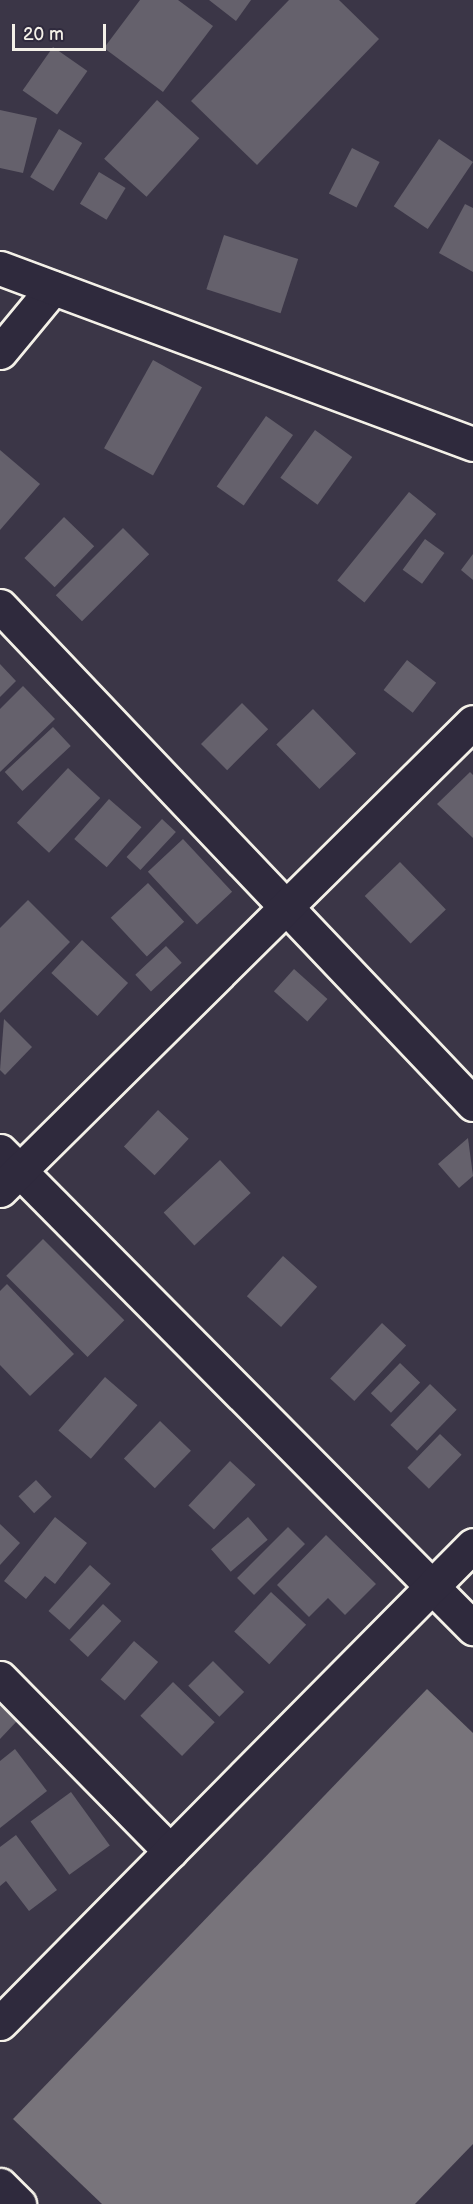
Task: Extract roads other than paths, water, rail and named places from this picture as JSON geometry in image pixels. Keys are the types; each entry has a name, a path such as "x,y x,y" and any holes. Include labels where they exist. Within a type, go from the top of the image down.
{"street":[{"path":"0,268 473,444"},
{"path":"0,352 53,288"},
{"path":"0,606 284,909 473,1104"},
{"path":"473,722 284,909 7,1170 473,1628"},
{"path":"0,2023 473,1545"},
{"path":"0,1678 170,1851"},
{"path":"0,2185 18,2204"}]}
